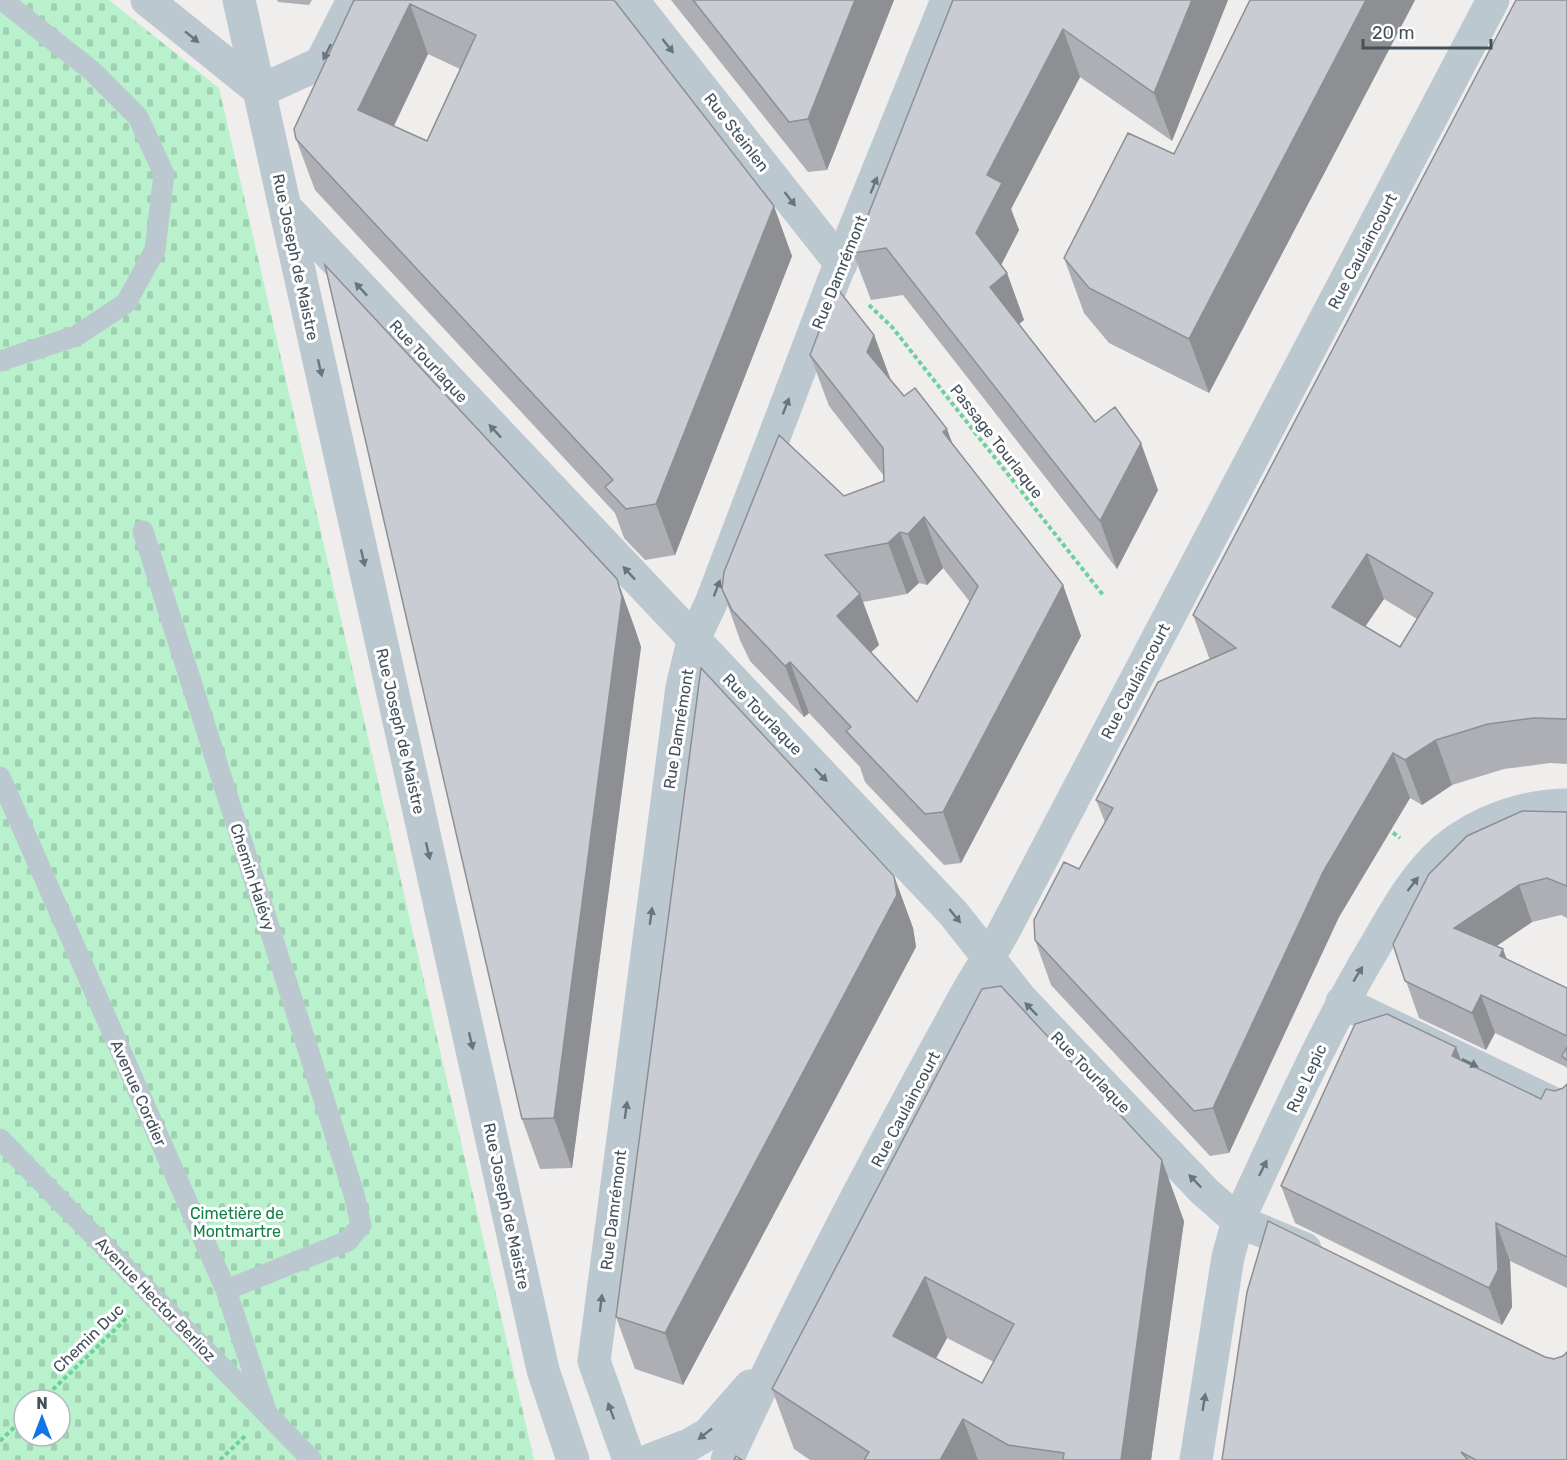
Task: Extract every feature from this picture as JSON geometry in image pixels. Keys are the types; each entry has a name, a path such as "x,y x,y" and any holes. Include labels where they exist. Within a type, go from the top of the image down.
{"street":[{"path":"147,0 260,91 321,63 353,0"},
{"name":"Rue Joseph de Maistre","path":"239,0 543,1370 573,1460"},
{"name":"Rue Steinlen","path":"632,0 841,264"},
{"name":"Rue Damrémont","path":"629,1460 594,1361 681,687 693,641 711,603 841,264 947,0"},
{"name":"Rue Caulaincourt","path":"727,1460 773,1360 965,995 988,959 1493,0"},
{"name":"Rue Tourlaque","path":"286,208 693,641 953,913 1022,1000 1196,1182 1238,1221"},
{"name":"Rue Lepic","path":"1196,1460 1219,1308 1238,1221 1342,1002 1405,895 1429,864 1461,837 1499,818 1538,806 1567,805"},
{"path":"1342,1002 1567,1110"},
{"path":"1238,1221 1281,1237 1334,1263"},
{"name":"Rue Caulaincourt","path":"650,1460 688,1445 708,1434 773,1360"}],"lane":[{"path":"0,362 76,336 126,303 155,250 164,174 138,117 91,70 2,0"},
{"name":"Chemin Halévy","path":"143,531 354,1194 361,1225 348,1241 226,1290"},
{"name":"Avenue Cordier","path":"0,777 226,1290 267,1414"},
{"name":"Avenue Hector Berlioz","path":"0,1139 312,1460"}],"path":[{"name":"Passage Tourlaque","path":"869,305 892,327 1103,596"},
{"path":"1384,825 1429,864"},
{"name":"Chemin Duc","path":"54,1388 151,1294"},
{"path":"0,1442 12,1430"}],"green space":[{"name":"Cimetière de Montmartre","path":"0,0 109,0 219,88 534,1460 0,1460"}],"building":[{"path":"354,0 614,0 774,206 656,504 626,509 605,487 613,480 296,139 294,129","holes":["410,4 476,35 427,141 358,110"]},
{"path":"693,0 855,0 808,119 789,122"},
{"path":"953,0 1192,0 1154,93 1063,29 987,175 1002,183 976,233 1007,273 990,287 1095,422 1115,407 1141,443 1100,521 886,248 853,253"},
{"path":"1250,0 1366,0 1189,339 1089,288 1064,258 1128,133 1174,154"},
{"path":"1516,0 1567,0 1567,719 1534,718 1488,724 1436,740 1405,760 1393,753 1323,872 1213,1108 1194,1111 1035,940 1034,920 1064,862 1079,869 1113,808 1096,800 1158,682 1236,648 1193,615","holes":["1367,554 1433,593 1400,647 1332,607"]},
{"path":"325,265 617,579 622,597 554,1118 522,1119"},
{"path":"836,287 874,335 867,352 904,396 915,388 947,429 943,432 1063,585 943,812 925,814 846,731 851,727 790,662 785,666 732,610 722,589 724,572 779,435 844,496 884,481 883,448 810,355","holes":["924,517 978,586 917,702 837,616 860,594 825,555 888,543 900,532 908,534"]},
{"path":"701,668 894,876 897,895 665,1333 616,1317"},
{"path":"1522,811 1567,812 1567,886 1547,878 1519,885 1454,928 1503,949 1500,956 1567,988 1567,1036 1481,995 1472,1013 1405,981 1393,944 1429,874 1467,836"},
{"path":"1001,986 1162,1160 1121,1460 1063,1460 1064,1453 1008,1445 963,1419 940,1460 864,1460 869,1452 772,1389 982,989","holes":["925,1277 1014,1324 982,1383 893,1336"]},
{"path":"1387,1014 1456,1047 1452,1056 1541,1099 1546,1089 1555,1091 1567,1084 1567,1257 1496,1223 1498,1270 1489,1288 1281,1186 1355,1024"},
{"path":"1567,1047 1567,1060 1562,1056"},
{"path":"1268,1221 1545,1357 1554,1359 1567,1352 1567,1460 1476,1460 1461,1452 1468,1460 1222,1460 1247,1292"}]}
